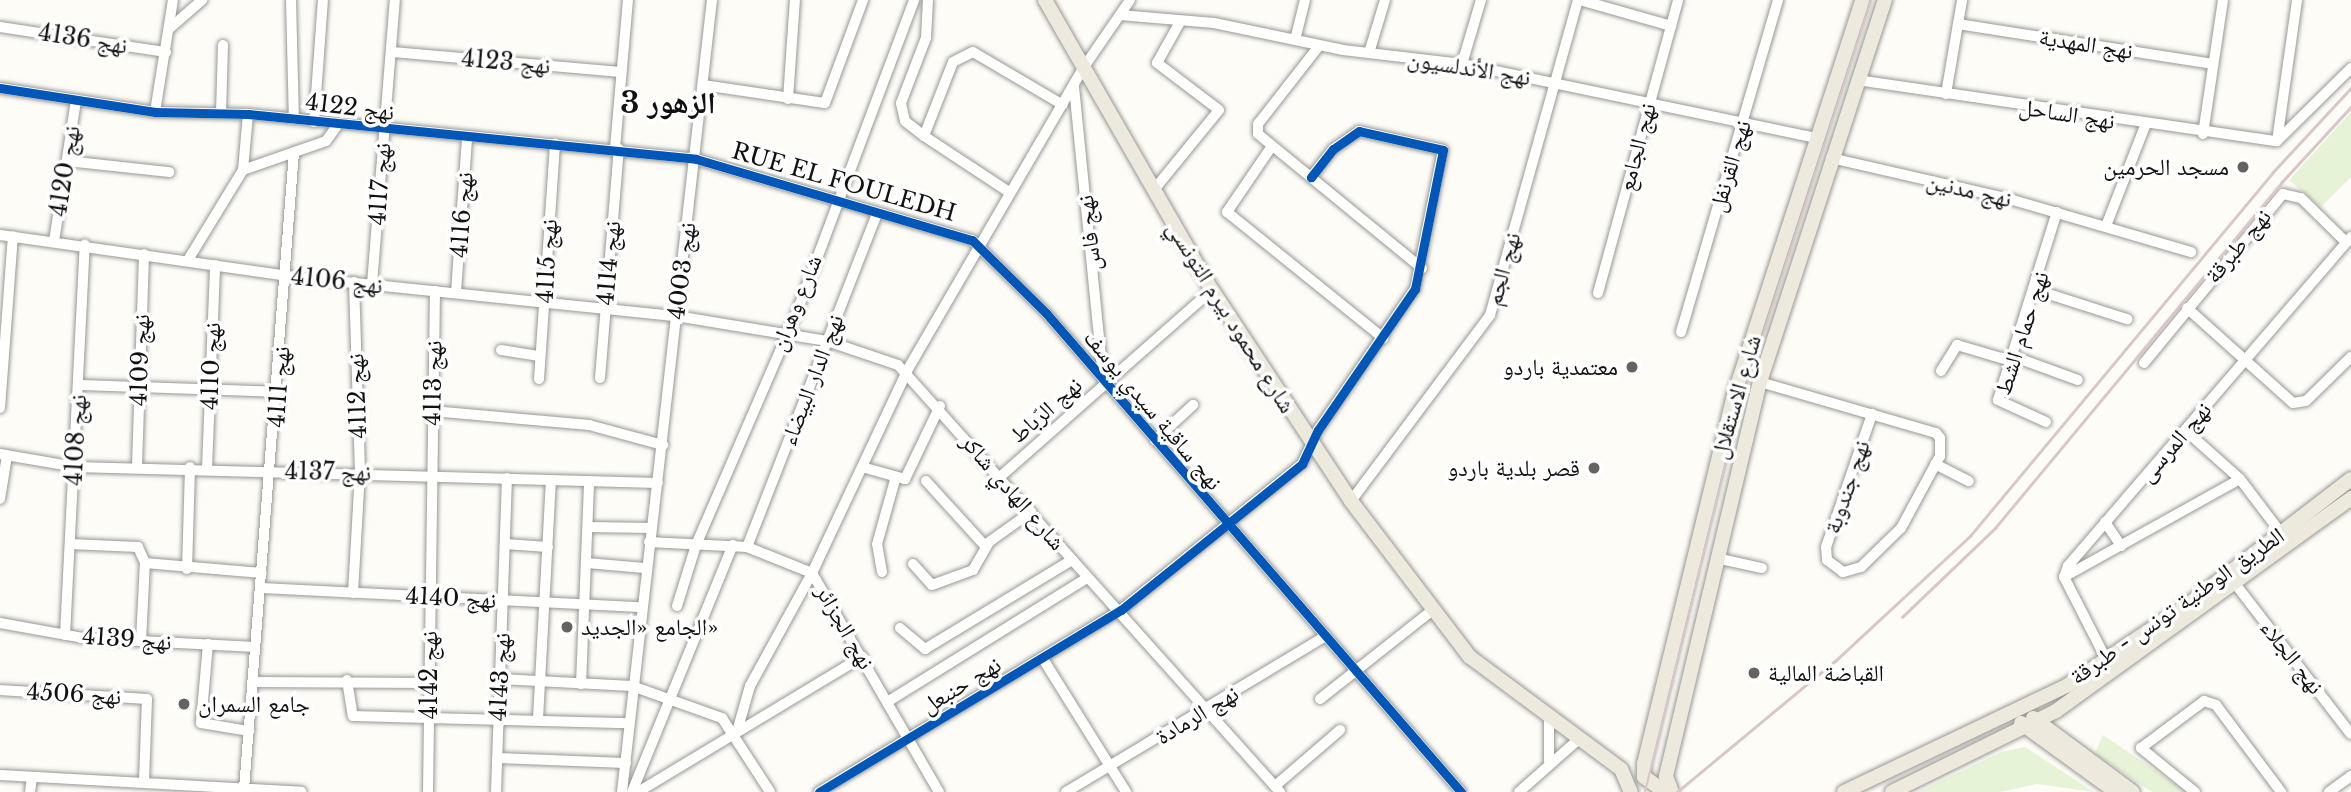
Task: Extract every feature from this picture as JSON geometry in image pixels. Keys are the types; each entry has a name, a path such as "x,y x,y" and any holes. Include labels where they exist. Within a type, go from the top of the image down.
{"main road":[{"name":"شارع محمود بيرم التونسي","path":"1045,0 1212,290 1351,501 1486,672 1579,739 1631,787"},
{"name":"شارع الاستقلال","path":"1665,792 1644,776 1644,764 1734,395 1815,138 1862,0"},
{"name":"شارع الاستقلال","path":"1672,792 1666,776 1760,382 1831,158 1885,0"},
{"name":"الطريق الوطنية تونس - طبرقة","path":"1844,792 2021,711 2107,661 2351,479"},
{"name":"الطريق الوطنية تونس - طبرقة","path":"1892,792 2032,725 2199,613 2233,581 2351,498"},
{"path":"2021,711 2032,725 2116,792"},
{"path":"2032,725 2133,792"},
{"path":"1906,763 1914,782"}],"street":[{"path":"155,112 173,0"},
{"path":"170,27 202,0"},
{"path":"291,0 294,119"},
{"path":"314,122 323,0"},
{"name":"نهج 4117","path":"372,284 396,0"},
{"name":"نهج 4114","path":"600,378 628,0"},
{"name":"نهج 4003","path":"622,792 644,568 663,445 712,0"},
{"path":"788,99 795,0"},
{"path":"703,85 788,99 827,102 863,0"},
{"name":"شارع وهران","path":"677,606 696,545 784,335 914,0"},
{"path":"928,0 926,38 901,103 905,121 1009,192"},
{"path":"736,729 750,686 812,573 908,369 1084,67 1130,0"},
{"path":"1295,40 1305,0"},
{"path":"1369,53 1385,0"},
{"path":"1462,64 1481,0"},
{"path":"1579,0 1671,26"},
{"name":"نهج الجم","path":"1351,501 1490,315 1579,0"},
{"name":"نهج الجامع","path":"1598,293 1678,0"},
{"name":"نهج القرنفل","path":"1681,332 1778,0"},
{"path":"1947,94 1962,0"},
{"path":"2203,134 2222,0"},
{"path":"2277,141 2297,0"},
{"name":"نهج الأندلسيون","path":"1120,15 1180,22 1319,46 1462,64 1744,120 1815,138"},
{"path":"1153,191 1219,110 1157,64 1180,22"},
{"name":"نهج المهدية","path":"1958,24 2213,64"},
{"name":"نهج 4136","path":"0,27 166,52"},
{"path":"222,113 223,45"},
{"path":"1319,46 1258,124 1258,134 1422,268"},
{"name":"نهج 4123","path":"392,52 621,72"},
{"path":"924,136 953,62 964,52 1063,105"},
{"path":"2277,141 2351,68"},
{"name":"نهج الساحل","path":"1857,80 2146,126 2277,141"},
{"name":"نهج فاس","path":"1074,86 1104,382"},
{"name":"نهج 4122","path":"0,88 155,112 248,114 336,127 617,148 696,159"},
{"name":"نهج 4120","path":"54,241 76,101"},
{"path":"188,260 243,170 248,114"},
{"path":"2106,226 2146,126"},
{"path":"243,170 326,141 336,127"},
{"name":"نهج حنبعل","path":"819,792 1121,610 1227,528 1302,464 1312,443 1383,338 1422,268 1442,147 1359,131 1333,149 1311,177"},
{"name":"نهج 4116","path":"456,292 467,137"},
{"name":"نهج 4115","path":"539,379 555,144"},
{"path":"1272,146 1227,212 1383,338"},
{"name":"نهج 4111","path":"252,790 249,731 252,682 288,276 294,152"},
{"name":"نهج مدنين","path":"1831,158 2057,212 2191,252"},
{"name":"RUE EL FOULEDH","path":"696,159 980,244"},
{"path":"67,161 169,172"},
{"name":"نهج طبرقة","path":"2144,363 2283,194 2301,198 2349,240"},
{"name":"نهج حمام الشط","path":"2046,422 1998,404 2036,290 2057,212"},
{"name":"نهج الدار البيضاء","path":"747,547 877,213"},
{"name":"نهج 4106","path":"0,235 288,276 605,306 676,316"},
{"path":"0,408 13,236"},
{"name":"نهج المرسى","path":"2064,577 2105,522 2349,240"},
{"name":"نهج ساقية سيدي يوسف","path":"980,244 1155,440 1227,528 1326,636 1461,792"},
{"name":"نهج 4108","path":"65,635 85,245"},
{"name":"نهج 4109","path":"137,466 144,254"},
{"name":"نهج 4110","path":"207,468 215,264"},
{"name":"نهج 4112","path":"353,593 360,473 354,282"},
{"name":"نهج الرّباط","path":"1001,475 1212,290"},
{"path":"2036,290 2127,320"},
{"name":"نهج 4113","path":"432,474 435,291"},
{"path":"2187,308 2287,401 2306,401 2351,357"},
{"path":"676,316 827,341 908,369"},
{"path":"1941,371 1957,345 2012,358 2078,380"},
{"path":"501,350 540,356"},
{"name":"شارع الهادي شاكر","path":"908,369 1072,561 1121,610 1277,789"},
{"name":"نهج جندوبة","path":"1760,382 1872,414 1936,433 1942,449 1894,537 1861,567 1836,570 1826,547 1872,414"},
{"path":"79,385 278,392"},
{"path":"1155,440 1193,405"},
{"path":"863,467 895,480 910,474 940,406"},
{"path":"432,411 589,425 663,445"},
{"path":"2185,430 2240,479 2281,533"},
{"path":"0,499 4,455"},
{"name":"نهج 4137","path":"4,455 75,467 190,467 657,483"},
{"path":"1935,464 1969,481"},
{"path":"187,569 190,467"},
{"name":"نهج 4142","path":"428,792 428,597 432,474"},
{"name":"نهج 4143","path":"496,792 507,478"},
{"path":"2107,661 2064,577 2240,479"},
{"path":"538,719 551,480"},
{"path":"882,572 877,544 895,480"},
{"path":"581,684 589,481"},
{"path":"926,481 986,547"},
{"path":"913,564 926,584 937,585 978,567 986,547 1031,512"},
{"path":"2105,522 2121,546"},
{"path":"588,527 651,528"},
{"name":"نهج الجزائر","path":"649,542 747,547 812,573 939,792"},
{"path":"71,544 138,547 145,564 141,641"},
{"path":"505,544 548,547"},
{"path":"632,792 733,545"},
{"path":"1716,558 1762,568"},
{"path":"900,628 925,649 1072,561"},
{"path":"587,563 644,568"},
{"path":"145,564 262,573"},
{"path":"887,702 1087,578"},
{"name":"نهج الجلاء","path":"2233,581 2351,734"},
{"name":"نهج 4140","path":"262,588 504,600 546,606 640,607"},
{"path":"1320,699 1434,609"},
{"name":"نهج 4139","path":"0,623 65,635 255,648"},
{"name":"نهج الرمادة","path":"1066,792 1326,636"},
{"path":"208,644 201,723 249,731"},
{"path":"638,792 736,729 862,657"},
{"path":"1043,659 1126,792"},
{"path":"500,679 632,686 670,696 722,718 736,729 770,792"},
{"path":"347,680 350,715 628,723"},
{"path":"252,682 347,680 430,684"},
{"name":"نهج 4506","path":"0,690 147,699 144,781"},
{"path":"2195,792 2141,748 2204,701 2216,705 2281,792"},
{"path":"1549,719 1549,761"},
{"path":"1277,789 1340,730"},
{"path":"1519,792 1549,761 1579,739"},
{"path":"497,758 626,763"},
{"path":"0,775 144,781 230,790 302,792"},
{"path":"2329,792 2351,776"},
{"path":"30,792 32,777"},
{"path":"88,792 89,779"}],"green space":[{"path":"2351,112 2351,177 2321,207 2289,180"},
{"path":"2103,735 2187,792 2152,792 2095,754"},
{"path":"2025,747 2094,792 2037,784 2000,792 1918,792 2001,752"}],"tram line":[{"path":"1645,792 1739,409 1871,0"}],"railway":[{"path":"1677,792 1835,661 1970,536 2272,173 2351,88"},
{"path":"1902,617 1995,528 2281,183 2351,107"}],"cycle path":[{"path":"0,88 155,112 248,114 696,159 972,240 1046,313 1461,792"},
{"path":"819,792 1121,610 1302,464 1318,430 1415,289 1443,150 1359,131 1333,149 1311,177"}],"place":[{"name":"مسجد الحرمين","path":"2243,167"},
{"name":"معتمدية باردو","path":"1632,367"},
{"name":"قصر بلدية باردو","path":"1594,468"},
{"name":"الجامع «الجديد»","path":"567,627"},
{"name":"القباضة المالية","path":"1754,673"},
{"name":"جامع السمران","path":"184,704"}],"district":[{"name":"الزهور 3","path":"668,103"}]}
